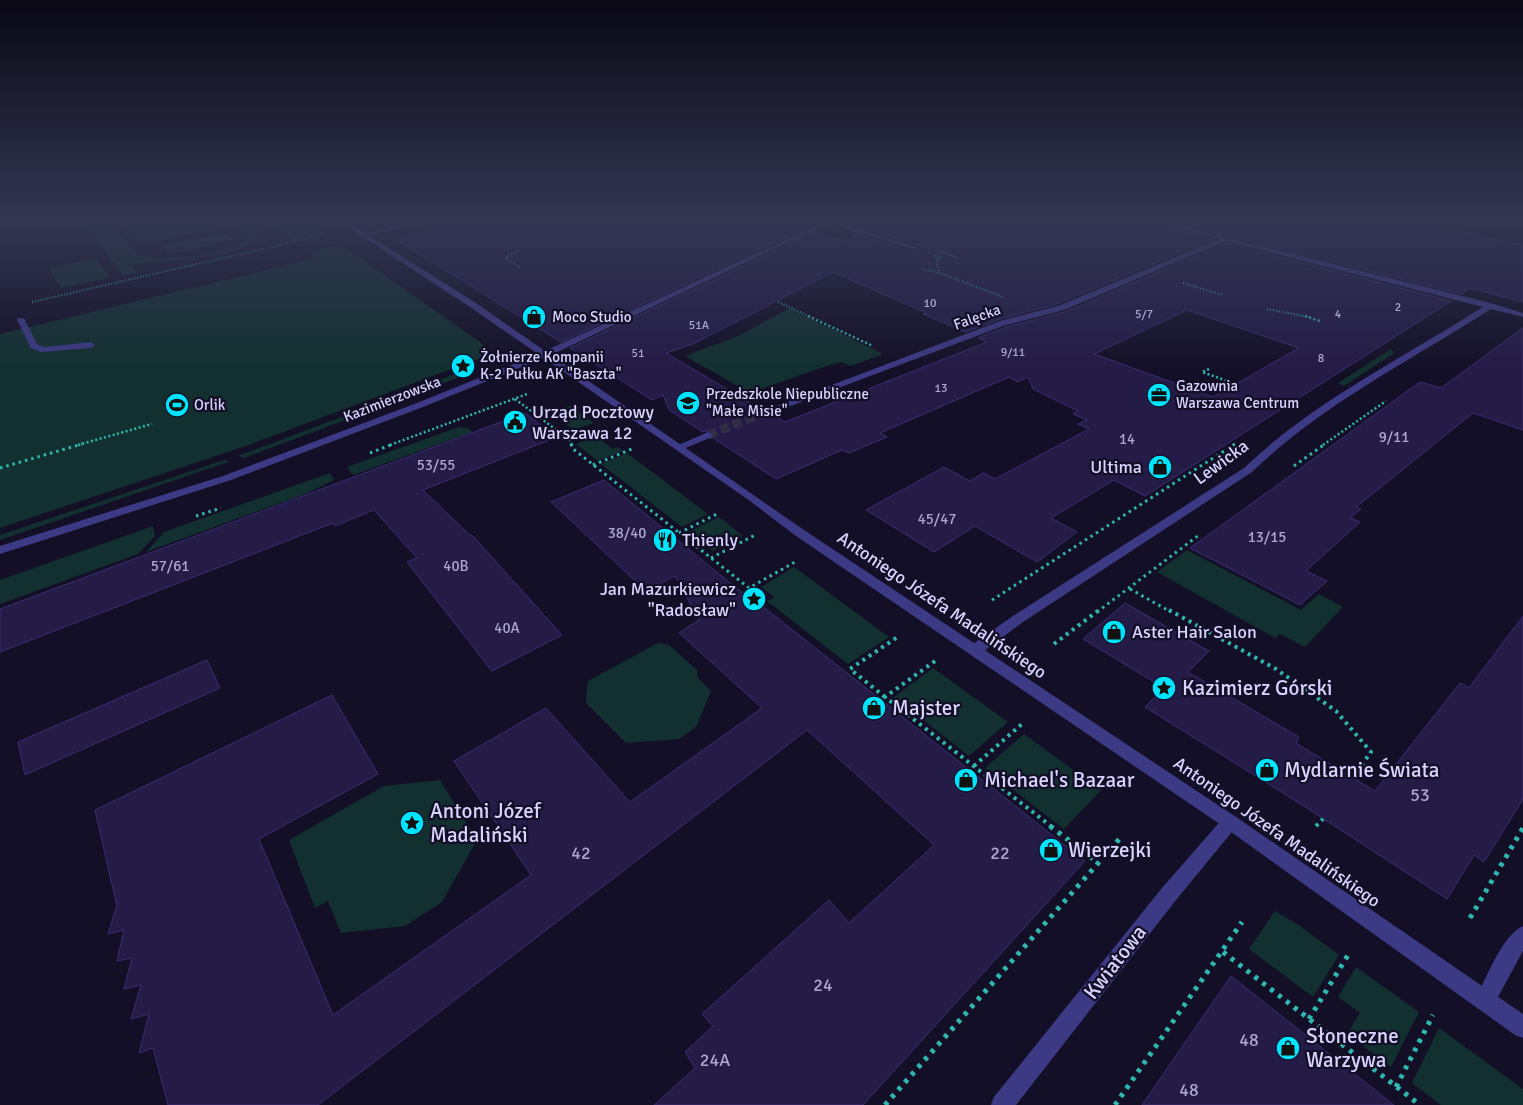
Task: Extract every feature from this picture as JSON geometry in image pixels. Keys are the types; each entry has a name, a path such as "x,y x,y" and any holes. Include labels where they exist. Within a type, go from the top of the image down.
{"street":[{"name":"Antoniego Józefa Madalińskiego","path":"417,270 464,299 542,355 679,447 800,532 1230,822 1523,1027"},
{"name":"Kazimierzowska","path":"0,550 227,478 420,405 542,355 726,270"},
{"name":"Falęcka","path":"766,412 1003,323 1061,308 1153,270"},
{"path":"1347,270 1523,315"},
{"name":"Lewicka","path":"975,650 1018,619 1248,470 1274,445 1380,372 1425,348 1491,306"},
{"path":"21,320 34,346 44,350 91,345"},
{"path":"679,447 708,435"},
{"name":"Kwiatowa","path":"1002,1105 1169,894 1230,822"},
{"path":"1485,1001 1514,946 1523,936"}],"path":[{"path":"28,303 174,270"},
{"path":"926,270 1010,300"},
{"path":"1179,282 1223,295"},
{"path":"778,302 873,346"},
{"path":"1267,308 1298,314 1320,321"},
{"path":"1209,369 1202,372 1233,383"},
{"path":"515,399 571,441 572,448 749,588 795,562"},
{"path":"0,468 152,424"},
{"path":"992,600 1245,438"},
{"path":"593,465 632,449"},
{"path":"679,532 719,513"},
{"path":"711,558 757,534"},
{"path":"1130,589 1276,669 1336,711 1371,752 1352,777"},
{"path":"899,636 850,669 1098,862"},
{"path":"885,698 935,661"},
{"path":"974,766 1023,723"},
{"path":"1316,826 1323,818"},
{"path":"1470,918 1523,828"},
{"path":"884,1105 1123,835"},
{"path":"1115,1105 1242,922"},
{"path":"1223,952 1420,1105"},
{"path":"1309,1019 1348,955"},
{"path":"1396,1087 1433,1015"}],"green space":[{"path":"50,270 104,270 110,278 61,288"},
{"path":"118,270 135,270 137,273 123,276"},
{"name":"Orlik","path":"268,270 376,270 480,342 487,349 485,355 478,359 249,445 0,528 0,334"},
{"path":"790,308 883,354 851,366 841,362 832,364 750,393 685,356 738,336"},
{"path":"1391,349 1394,352 1393,354 1344,386 1338,383"},
{"path":"460,372 468,374 244,458 238,456"},
{"path":"570,406 594,423 574,430 550,413"},
{"path":"459,427 468,428 472,432 353,475 347,467"},
{"path":"596,436 613,449 618,447 623,451 598,461 576,444"},
{"path":"627,453 708,514 682,527 601,464"},
{"path":"224,460 228,462 0,540 0,535"},
{"path":"330,473 334,480 305,494 146,552 164,532"},
{"path":"719,517 743,536 713,551 688,532"},
{"path":"153,526 155,536 138,554 0,604 0,580"},
{"path":"1187,550 1301,610 1319,594 1343,607 1305,647 1280,634 1275,638 1157,572"},
{"path":"794,567 889,637 848,664 767,601 774,597 761,587"},
{"path":"658,643 669,645 697,670 697,677 711,691 696,727 679,739 626,743 586,703 588,681"},
{"path":"933,668 1008,722 969,756 894,697"},
{"path":"1024,734 1101,790 1064,829 985,768"},
{"path":"440,780 477,840 442,902 405,926 341,933 328,901 315,908 289,840 384,786"},
{"path":"1275,911 1300,926 1339,955 1313,997 1249,949"},
{"path":"1356,967 1419,1012 1391,1067 1347,1034 1360,1013 1338,997"},
{"path":"1439,1028 1523,1089 1523,1105 1441,1105 1412,1083"}],"building":[{"path":"444,270 717,270 561,342"},
{"path":"736,270 1140,270 1057,304 1000,319 965,332 923,314 927,313 833,272 693,344 666,353 762,410 759,412 762,415 772,415 785,422 987,342 978,338 1007,327 1065,312 1164,270 1329,270 1451,301 1145,496 1114,480 1051,518 1077,532 1037,562 975,526 934,552 866,510 944,467 970,481 983,473 995,479 1089,429 1078,424 1087,420 1073,414 1078,411 1033,389 1028,377 1018,382 1009,377 880,433 887,437 849,453 842,450 776,479 713,438 714,433 709,430 703,432 669,410 663,395 652,400 570,348","holes":["1187,310 1299,348 1213,397 1094,354"]},
{"path":"1363,270 1523,270 1523,302 1469,288 1461,294"},
{"path":"1523,328 1523,430 1473,413 1356,507 1361,509 1350,518 1360,522 1306,571 1327,581 1300,605 1190,548 1420,382 1441,388"},
{"path":"525,413 557,437 423,490 472,535 562,635 492,671 407,562 417,558 374,510 335,526 333,523 0,652 0,609"},
{"path":"604,480 745,595 747,594 1085,861 863,1105 654,1105 695,1068 685,1052 713,1026 702,1014 829,900 849,923 934,845 807,730 318,1105 168,1105 153,1048 139,1053 149,1014 131,1019 141,985 124,989 132,958 117,961 124,930 108,934 117,906 95,810 332,695 378,774 259,839 333,1015 531,875 454,761 546,708 630,802 762,708 679,633 699,620 675,576 646,591 551,502"},
{"path":"1125,603 1209,651 1188,672 1299,737 1296,743 1375,791 1460,683 1469,688 1523,616 1523,799 1484,862 1474,855 1447,899 1307,808 1145,707 1164,688 1083,639"},
{"path":"207,660 220,688 25,775 18,742"},
{"path":"1231,976 1394,1105 1142,1105"}],"tunnel":[{"path":"708,435 766,412"}],"place":[{"name":"Moco Studio","path":"534,317"},
{"name":"Żołnierze Kompanii K-2 Pułku AK \"Baszta\"","path":"463,366"},
{"name":"Gazownia Warszawa Centrum","path":"1159,395"},
{"name":"Przedszkole Niepubliczne \"Małe Misie\"","path":"688,403"},
{"name":"Orlik","path":"177,405"},
{"name":"Urząd Pocztowy Warszawa 12","path":"515,422"},
{"name":"Ultima","path":"1160,467"},
{"name":"Thienly","path":"665,540"},
{"name":"Jan Mazurkiewicz \"Radosław\"","path":"754,599"},
{"name":"Aster Hair Salon","path":"1114,632"},
{"name":"Kazimierz Górski","path":"1164,688"},
{"name":"Majster","path":"874,708"},
{"name":"Mydlarnie Świata","path":"1267,770"},
{"name":"Michael's Bazaar","path":"966,780"},
{"name":"Antoni Józef Madaliński","path":"412,823"},
{"name":"Wierzejki","path":"1051,850"},
{"name":"Słoneczne Warzywa","path":"1288,1048"}]}
